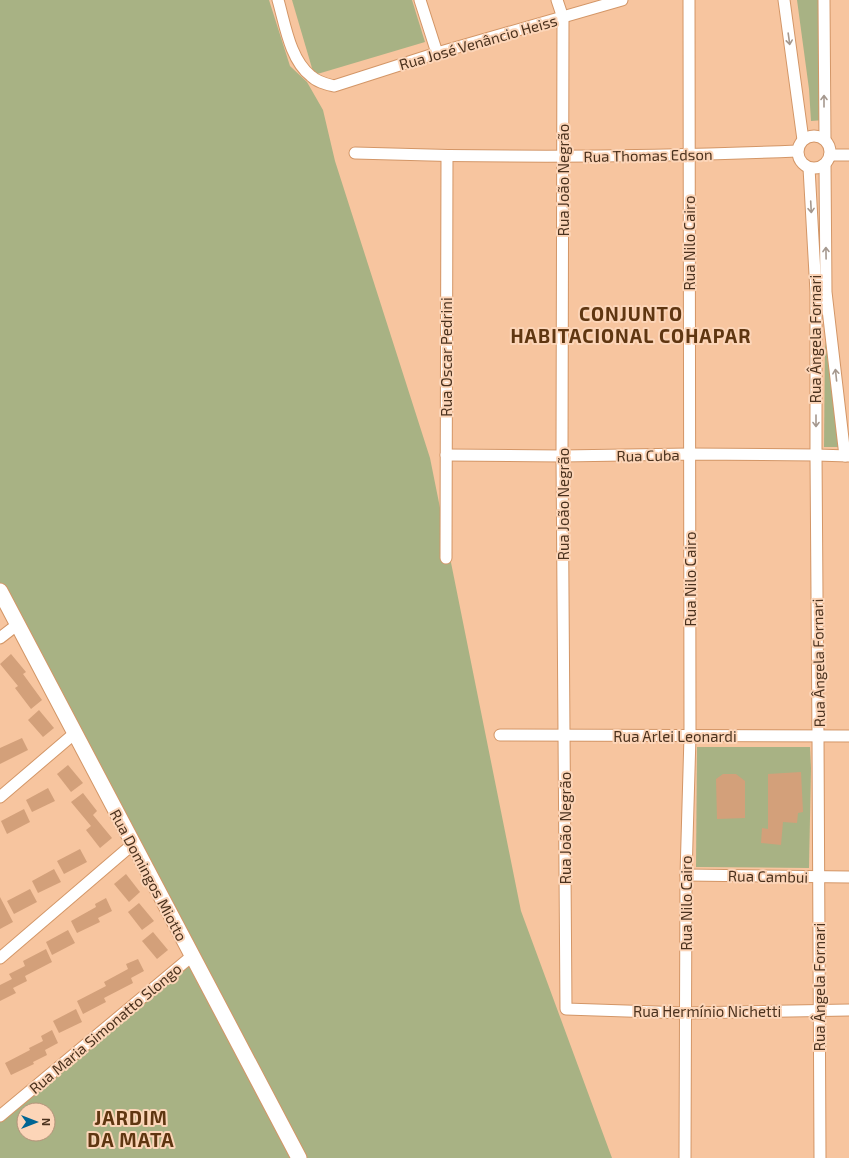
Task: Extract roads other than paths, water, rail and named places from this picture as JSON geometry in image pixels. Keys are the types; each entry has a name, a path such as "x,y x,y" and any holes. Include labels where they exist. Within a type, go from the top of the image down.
{"street":[{"name":"Rua José Venâncio Heiss","path":"278,0 295,58 311,76 324,83 334,86 437,53 622,0"},
{"path":"420,0 437,53"},
{"name":"Rua João Negrão","path":"557,0 563,18 562,456 566,1009"},
{"name":"Rua Nilo Cairo","path":"685,1158 686,875 690,736 689,0"},
{"path":"784,0 803,140"},
{"path":"824,0 825,140 830,149 827,160"},
{"path":"825,140 816,136 811,136 803,140 798,147 797,152 800,162 809,168 814,168 827,160 849,155"},
{"name":"Rua Thomas Edson","path":"355,153 447,156 689,156 797,152"},
{"name":"Rua Oscar Pedrini","path":"446,558 447,156"},
{"name":"Rua Ângela Fornari","path":"820,1158 816,455 827,160"},
{"name":"Rua Ângela Fornari","path":"809,168 821,292 847,456"},
{"name":"Rua Cuba","path":"446,456 689,454 847,456"},
{"name":"Rua Domingos Miotto","path":"0,591 299,1158"},
{"path":"0,638 18,624"},
{"path":"0,797 75,733"},
{"name":"Rua Arlei Leonardi","path":"500,735 849,736"},
{"path":"0,958 133,844"},
{"name":"Rua Cambui","path":"686,875 849,877"},
{"name":"Rua Maria Simonatto Slongo","path":"0,1116 192,956"},
{"name":"Rua Hermínio Nichetti","path":"566,1009 686,1013 849,1010"}],"district":[{"name":"CONJUNTO HABITACIONAL COHAPAR","path":"631,324"},
{"name":"JARDIM DA MATA","path":"131,1128"}]}
